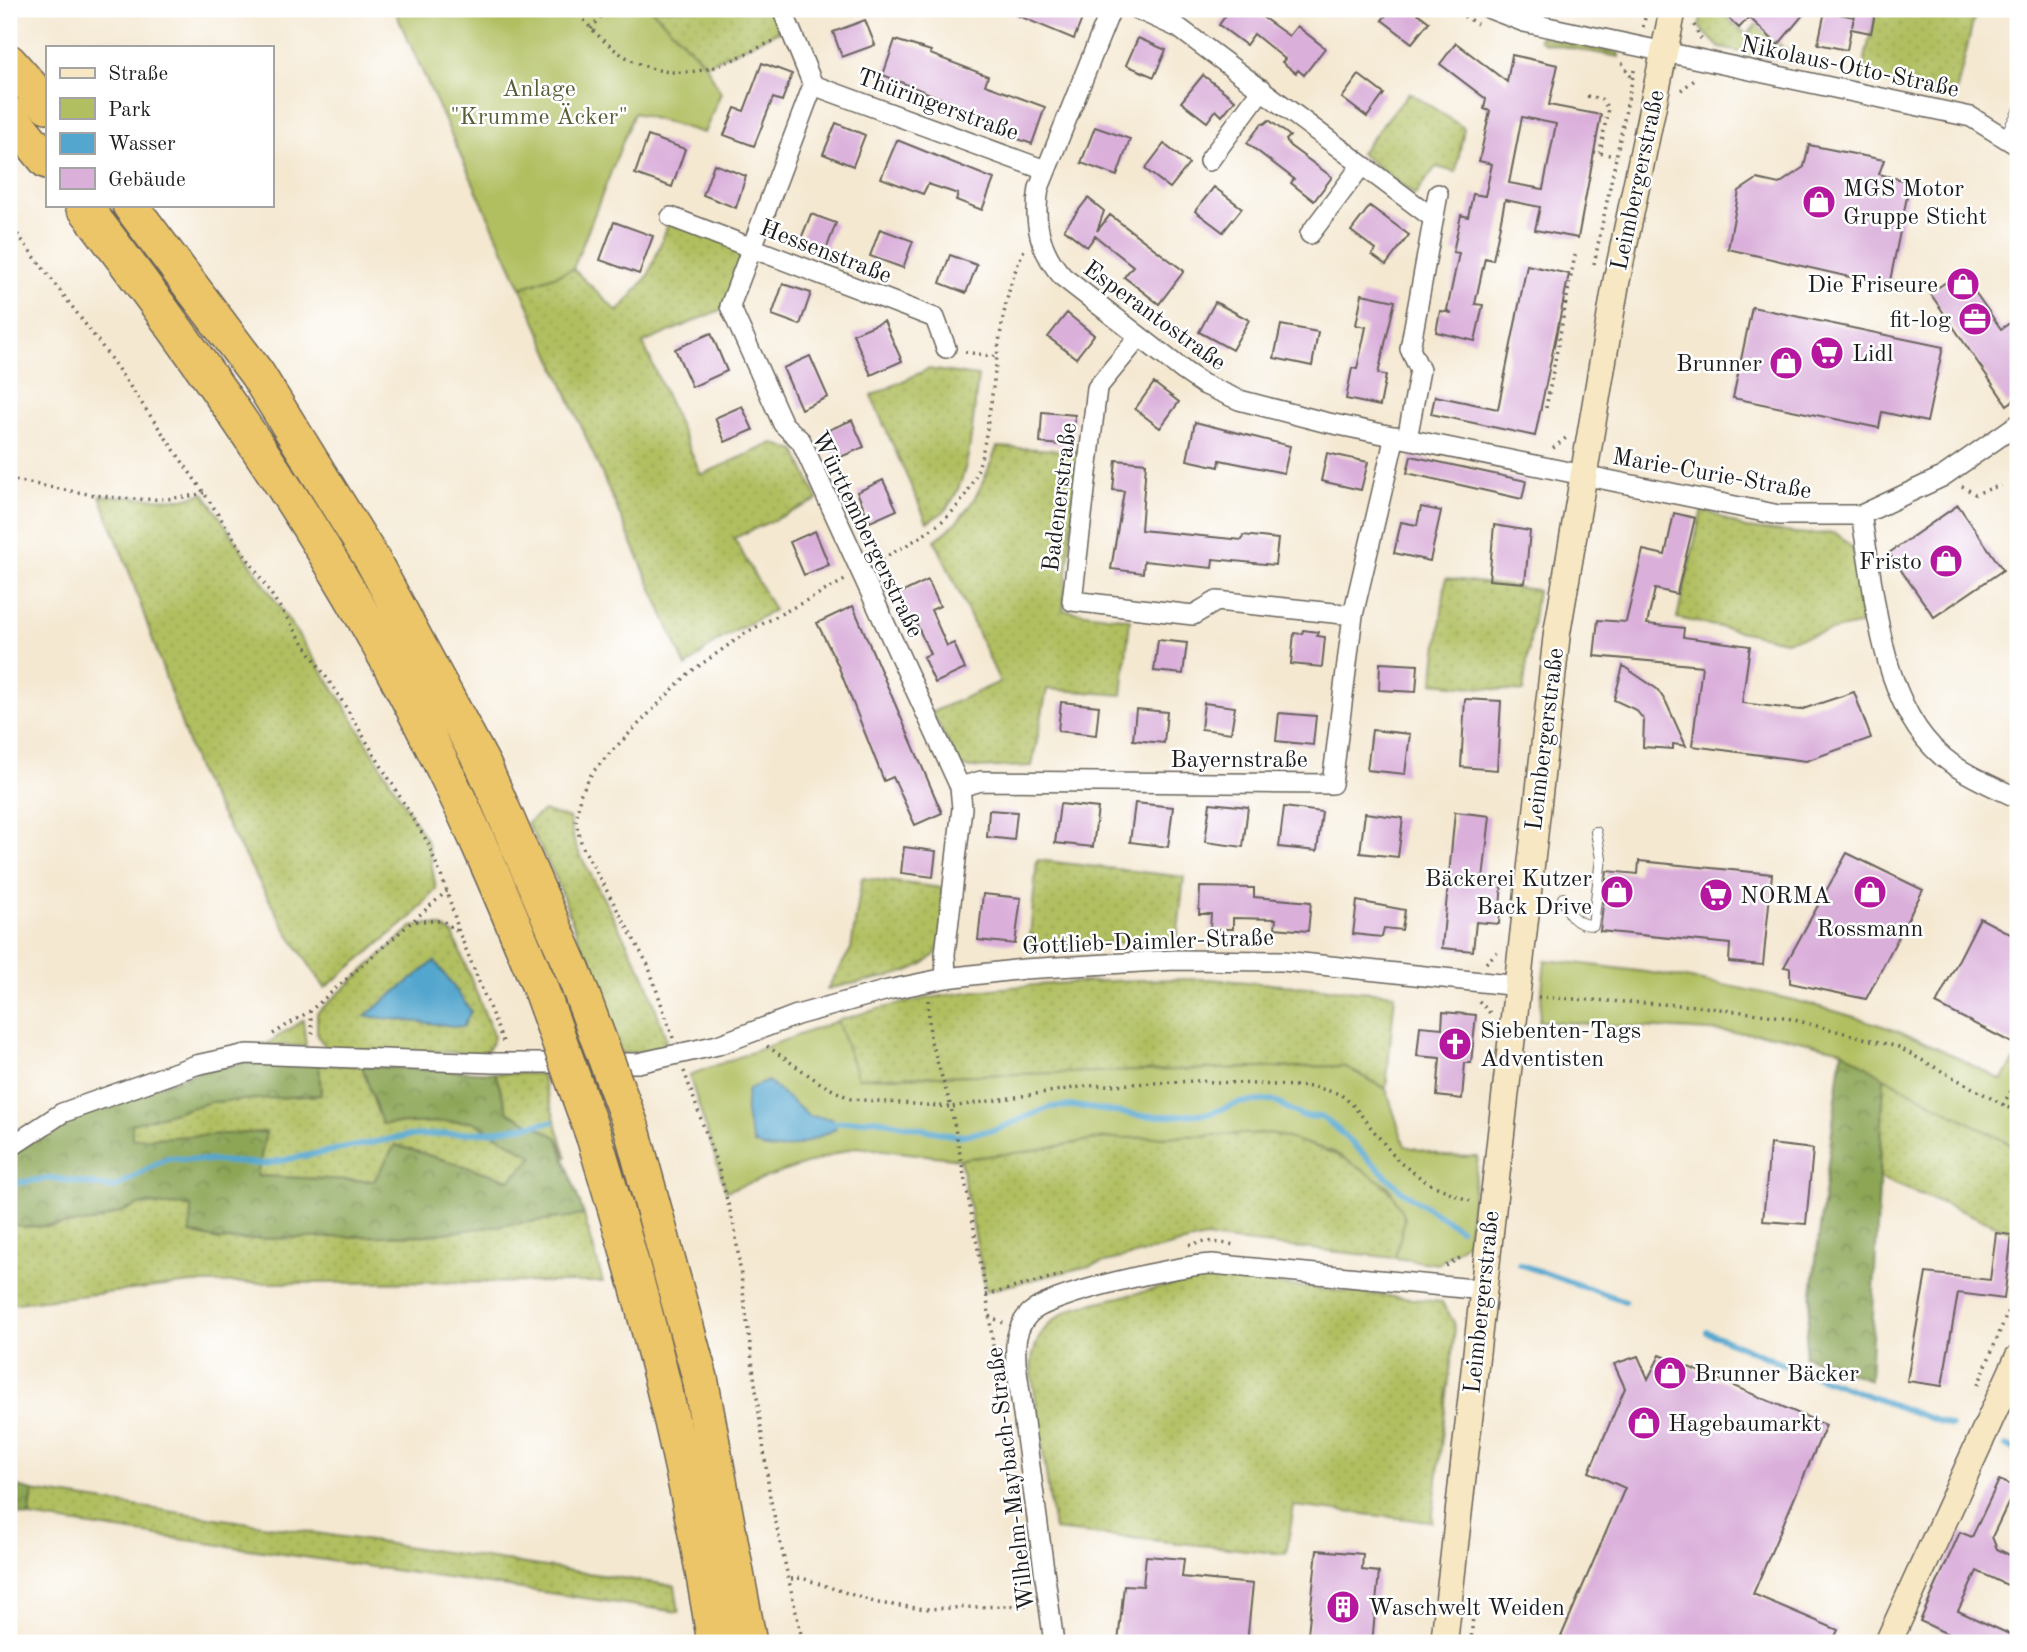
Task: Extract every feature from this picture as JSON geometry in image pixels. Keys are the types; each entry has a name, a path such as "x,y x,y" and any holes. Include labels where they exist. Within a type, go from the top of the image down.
{"highway":[{"path":"9,62 46,105"},
{"path":"9,114 46,160"},
{"path":"84,206 179,330 243,424 349,593 438,757 539,985 594,1137 629,1253 702,1554 715,1643"},
{"path":"131,206 257,374 373,561 484,767 573,971 631,1126 700,1378 749,1643"}],"street":[{"path":"782,9 813,85"},
{"name":"Esperantostraße","path":"1111,9 1045,170 1037,202 1040,239 1049,260 1063,278 1203,384 1239,400 1290,415 1582,475"},
{"path":"1137,9 1179,28 1433,218"},
{"name":"Nikolaus-Otto-Straße","path":"1490,9 1524,22 1962,115 2011,141"},
{"name":"Leimbergerstraße","path":"1444,1643 1557,633 1582,475 1622,256 1672,9"},
{"name":"Thüringerstraße","path":"813,85 1045,170"},
{"name":"Württembergerstraße","path":"813,85 730,306 783,424 801,441 960,787 962,808 942,987"},
{"path":"1209,162 1262,89"},
{"path":"1310,234 1362,166"},
{"name":"Bayernstraße","path":"960,787 981,781 1332,784 1353,615 1420,370 1410,349 1438,194"},
{"name":"Hessenstraße","path":"671,217 935,318 946,348"},
{"name":"Badenerstraße","path":"1139,337 1097,388 1072,601 1193,615 1217,601 1353,615"},
{"name":"Marie-Curie-Straße","path":"1582,475 1779,515 1861,515 1942,477 2018,424"},
{"path":"1861,515 1891,674 1907,710 1923,736 1951,764 2018,798"},
{"name":"Gottlieb-Daimler-Straße","path":"9,1149 62,1113 184,1069 247,1054 508,1063 682,1065 757,1032 831,1004 1076,965 1211,960 1295,962 1518,989"},
{"name":"Wilhelm-Maybach-Straße","path":"1054,1643 1015,1355 1018,1330 1035,1309 1052,1300 1083,1292 1186,1267 1212,1264 1483,1290"},
{"path":"1888,1643 2018,1358"}],"lane":[{"path":"2011,141 2018,112"},
{"path":"1563,898 1570,915 1577,922 1593,925 1601,858 1596,832"}],"path":[{"path":"575,9 590,30 626,60 648,69 672,72 704,69 792,34"},
{"path":"590,30 607,9"},
{"path":"1644,18 1647,9"},
{"path":"1595,258 1632,80"},
{"path":"1587,96 1601,99 1608,108 1600,153"},
{"path":"1594,152 1615,156"},
{"path":"9,223 104,349 204,494 342,701 428,843 447,891 458,932 504,1045 508,1063"},
{"path":"803,1643 791,1579 770,1497 735,1230 719,1170 648,965 582,846 576,823 580,795 592,773 607,756 689,673 747,632 922,535 960,503 982,459 997,358 1017,264 1027,244 1040,239"},
{"path":"1546,408 1576,255"},
{"path":"946,348 997,358"},
{"path":"1942,477 1975,494 2001,485"},
{"path":"9,479 100,496 183,499 204,494"},
{"path":"247,1054 310,1011 447,891"},
{"path":"414,921 443,921 458,932"},
{"path":"1502,947 1518,989"},
{"path":"915,999 928,997 942,987"},
{"path":"1494,1015 1518,989"},
{"path":"1518,989 1783,1017 1898,1047 2018,1113"},
{"path":"928,997 930,1038 951,1107 986,1295 1077,1271"},
{"path":"1477,999 1490,1012 1493,1025"},
{"path":"310,1011 313,1036 320,1055"},
{"path":"778,1040 765,1044 823,1085 851,1099 951,1107 1099,1086 1197,1081 1315,1087 1340,1094 1352,1104 1399,1162 1428,1183 1472,1202 1474,1190"},
{"path":"682,1065 696,1069"},
{"path":"2003,1105 2018,1078"},
{"path":"1180,1247 1205,1241 1245,1246"},
{"path":"1437,1267 1455,1263 1466,1249"},
{"path":"1974,1397 2018,1287"},
{"path":"791,1579 802,1578 877,1603 925,1609 1029,1605"}],"green space":[{"name":"Anlage \"Krumme Äcker\"","path":"394,9 651,9 706,65 721,93 704,133 634,113 573,269 521,288"},
{"path":"651,9 770,9 779,31 706,65"},
{"path":"1703,9 1724,9 1722,12 1747,35 1757,24 1801,64 1720,48 1699,27"},
{"path":"1876,9 1976,9 1955,98 1861,77"},
{"path":"1540,36 1619,53 1619,57 1545,43 1539,39"},
{"path":"1409,92 1464,128 1456,172 1436,167 1415,195 1360,153"},
{"path":"671,217 752,248 730,306 643,343 701,475 773,443 796,451 818,500 734,538 774,610 717,641 686,667 521,288 573,269 618,312 648,276"},
{"path":"928,369 978,376 970,446 961,482 945,510 927,522 871,396"},
{"path":"997,447 1080,451 1063,610 1130,619 1122,695 1047,689 1032,766 970,768 960,766 932,712 1000,682 935,540 957,521 974,499"},
{"path":"204,493 342,701 428,843 436,889 413,916 325,988 288,933 199,775 129,571 100,496 183,499"},
{"path":"1702,509 1745,528 1807,534 1835,533 1840,536 1853,549 1867,623 1785,641 1677,618"},
{"path":"1446,578 1537,590 1523,692 1433,683"},
{"path":"543,811 569,818 575,845 646,979 666,1039 661,1049 622,1054 555,876 527,823"},
{"path":"1037,860 1184,877 1177,940 1029,947"},
{"path":"862,878 942,888 941,944 934,955 923,964 908,971 827,989 851,949"},
{"path":"428,924 442,927 453,934 494,1037 489,1049 480,1053 327,1048 317,1036 317,1013 412,927"},
{"path":"1545,960 1680,977 1813,1005 1913,1037 2002,1080 2014,1061 2018,1063 2018,1156 2010,1144 1884,1077 1842,1050 1777,1035 1539,1021"},
{"path":"1209,979 1395,994 1386,1089 1343,1066 858,1078 837,1021 881,1008 973,991 1069,983"},
{"path":"303,1020 306,1046 265,1045"},
{"path":"837,1021 858,1078 1344,1066 1386,1089 1405,1146 1445,1156 1478,1157 1467,1242 1438,1264 1395,1258 1405,1218 1389,1187 1334,1152 1271,1133 1097,1139 1023,1152 960,1159 856,1147 726,1191 689,1075"},
{"path":"1842,1050 1884,1077 1870,1380 1804,1356"},
{"path":"248,1062 319,1064 321,1095 211,1102 132,1124 132,1139 266,1132 257,1176 374,1181 395,1145 510,1180 534,1157 472,1121 382,1124 362,1066 495,1073 508,1112 557,1137 584,1215 428,1235 219,1240 190,1233 191,1206 142,1204 94,1222 25,1227 9,1224 9,1157 65,1118 198,1072"},
{"path":"319,1064 362,1066 382,1124 472,1121 534,1157 510,1180 395,1145 374,1181 256,1176 266,1132 132,1139 131,1124 211,1102 321,1095"},
{"path":"495,1073 541,1074 567,1158 557,1137 508,1112"},
{"path":"1884,1077 2010,1144 2018,1156 2018,1234 1880,1178"},
{"path":"1271,1133 1329,1152 1367,1171 1383,1183 1395,1198 1404,1221 1395,1258 1205,1238 986,1291 960,1159 1023,1152 1097,1139"},
{"path":"142,1204 192,1206 190,1233 219,1240 428,1235 584,1215 603,1282 192,1283 9,1304 9,1224 43,1226 77,1223"},
{"path":"1208,1277 1441,1302 1454,1322 1455,1329 1432,1522 1294,1506 1286,1554 1054,1530 1031,1367 1039,1338 1050,1323 1076,1307"},
{"path":"9,1485 33,1491 29,1517 9,1512"},
{"path":"33,1491 675,1586 679,1612 29,1517"}],"water":[{"path":"435,961 471,1011 463,1027 365,1016"},
{"path":"768,1081 809,1116 833,1119 836,1129 786,1148 765,1148 754,1144 746,1117 748,1089"}],"building":[{"path":"1002,9 1086,9 1074,39"},
{"path":"1230,9 1251,9 1289,36 1297,26 1325,48 1304,75 1298,70 1296,73 1282,62 1285,59 1254,34 1246,45 1219,25"},
{"path":"1391,9 1412,9 1429,22 1412,43 1382,20"},
{"path":"1719,9 1808,9 1778,45 1749,17 1739,28"},
{"path":"1856,9 1876,9 1871,33 1851,29 1847,50 1818,44 1825,11 1854,17 1852,27"},
{"path":"865,20 875,45 842,57 833,32"},
{"path":"1138,38 1166,50 1154,77 1126,65"},
{"path":"895,40 931,51 930,54 988,76 985,85 1045,107 1032,144 996,131 1000,122 883,75"},
{"path":"1456,43 1507,82 1512,55 1558,65 1549,105 1601,115 1578,238 1535,230 1540,207 1505,200 1493,260 1485,258 1475,304 1483,305 1475,341 1436,332 1440,311 1452,313 1447,310 1459,253 1453,252 1461,215 1468,217 1473,194 1485,196 1492,164 1479,161 1490,111 1484,109 1486,99 1440,64","holes":["1522,117 1556,124 1543,189 1509,183"]},
{"path":"762,63 792,74 782,101 773,98 754,146 724,135 735,108 744,111"},
{"path":"1203,75 1235,100 1222,116 1216,110 1207,122 1181,102"},
{"path":"1359,75 1384,94 1367,117 1342,98"},
{"path":"1269,120 1290,136 1286,140 1290,146 1332,177 1314,201 1291,183 1294,179 1247,143 1262,123"},
{"path":"836,123 865,135 853,166 823,154"},
{"path":"1095,127 1130,139 1117,176 1081,163"},
{"path":"648,136 685,149 672,187 635,174"},
{"path":"897,140 994,179 982,210 956,200 958,194 928,184 923,194 881,178"},
{"path":"1164,144 1189,164 1170,188 1145,169"},
{"path":"1809,145 1884,160 1879,174 1910,182 1889,286 1728,249 1739,191 1757,179 1779,184 1804,167"},
{"path":"714,164 746,176 736,208 703,195"},
{"path":"1214,187 1242,208 1223,232 1195,211"},
{"path":"1088,198 1104,211 1097,231 1110,215 1184,271 1159,304 1124,277 1133,266 1095,236 1087,247 1064,229"},
{"path":"1370,206 1409,235 1386,265 1372,255 1376,250 1351,231"},
{"path":"811,214 836,223 826,250 800,241"},
{"path":"614,222 653,236 639,274 600,260"},
{"path":"880,229 913,241 903,268 870,256"},
{"path":"950,255 977,265 966,293 940,283"},
{"path":"1527,265 1569,274 1535,436 1431,414 1435,396 1498,409"},
{"path":"1961,272 2001,329 2010,323 2018,336 2018,397 2007,405 1930,293"},
{"path":"783,284 811,293 800,325 772,315"},
{"path":"1362,294 1395,301 1378,374 1386,375 1380,406 1346,399 1352,368 1357,369 1366,327 1356,325"},
{"path":"1215,302 1249,320 1232,350 1199,332"},
{"path":"1752,307 1943,347 1927,422 1882,412 1879,428 1733,398"},
{"path":"1067,313 1094,335 1076,358 1048,337"},
{"path":"884,321 902,361 871,375 853,334"},
{"path":"1281,325 1318,332 1312,366 1274,358"},
{"path":"711,333 727,371 692,387 675,349"},
{"path":"810,356 828,397 801,409 783,368"},
{"path":"1154,383 1179,402 1160,428 1135,409"},
{"path":"742,406 753,430 725,442 715,418"},
{"path":"1042,412 1075,415 1072,446 1040,443"},
{"path":"852,420 864,447 836,459 824,432"},
{"path":"1195,422 1290,446 1284,473 1220,460 1219,467 1187,460"},
{"path":"1327,453 1368,462 1361,490 1321,481"},
{"path":"1411,456 1526,481 1522,499 1407,473"},
{"path":"1116,460 1146,463 1141,530 1242,540 1243,535 1278,539 1275,565 1213,559 1212,568 1144,561 1143,573 1111,569 1124,491 1113,490"},
{"path":"883,480 897,510 870,522 857,492"},
{"name":"Fristo","path":"1958,505 2003,570 1934,617 1889,553"},
{"path":"1421,507 1441,511 1430,561 1394,553 1401,522 1417,525"},
{"path":"1674,513 1695,518 1677,594 1655,589 1647,624 1684,628 1683,637 1750,646 1742,703 1800,710 1854,692 1871,738 1806,761 1692,746 1702,666 1594,656 1598,620 1626,622 1643,550 1665,555"},
{"path":"1494,525 1530,531 1525,583 1489,580"},
{"path":"815,531 829,565 804,575 790,542"},
{"path":"928,580 940,606 931,610 947,646 954,643 965,669 935,683 923,657 930,654 914,618 911,620 899,594"},
{"path":"853,606 942,813 915,825 893,777 884,781 837,663 817,623"},
{"path":"1303,630 1318,632 1317,636 1325,637 1322,667 1291,664 1294,633 1302,634"},
{"path":"1158,640 1187,643 1183,674 1154,671"},
{"path":"1380,663 1418,665 1416,692 1379,690"},
{"path":"1623,666 1657,689 1666,702 1686,746 1673,744 1673,749 1643,747 1644,720 1636,710 1614,700"},
{"path":"1465,699 1501,701 1497,770 1461,767"},
{"path":"1061,702 1099,706 1096,735 1058,731"},
{"path":"1204,703 1235,707 1231,733 1201,729"},
{"path":"1136,709 1167,712 1164,743 1133,740"},
{"path":"1279,713 1316,716 1313,745 1276,741"},
{"path":"1372,730 1410,734 1405,774 1367,770"},
{"path":"1135,803 1173,807 1168,847 1130,842"},
{"path":"1210,803 1248,807 1243,847 1205,842"},
{"path":"1060,804 1098,808 1093,847 1055,843"},
{"path":"1284,807 1322,812 1317,851 1279,847"},
{"path":"989,810 1017,812 1014,840 987,837"},
{"path":"1455,812 1490,816 1483,879 1502,880 1499,924 1476,922 1473,951 1442,948"},
{"path":"1365,813 1403,818 1398,857 1360,853"},
{"path":"904,847 936,851 933,877 901,873"},
{"path":"1847,853 1923,890 1866,999 1790,983 1790,968 1784,967"},
{"path":"1639,861 1772,874 1763,965 1729,962 1730,944 1600,931 1607,871 1638,874"},
{"path":"1200,887 1254,888 1254,897 1311,902 1308,931 1275,928 1276,919 1233,918 1233,929 1210,929 1211,914 1199,914"},
{"path":"983,894 1021,898 1015,944 978,940"},
{"path":"1357,901 1405,910 1402,930 1384,928 1382,937 1353,934"},
{"path":"1980,918 2018,938 2018,1046 1936,1004"},
{"path":"1443,1012 1476,1015 1471,1063 1465,1063 1462,1099 1437,1096 1440,1058 1417,1056 1420,1026 1442,1028"},
{"path":"1770,1144 1813,1149 1806,1224 1763,1221"},
{"path":"1996,1233 2012,1235 2004,1299 1958,1293 1942,1386 1907,1381 1926,1273 1990,1280"},
{"path":"1660,1355 1826,1425 1753,1594 1838,1630 1832,1643 1570,1643 1560,1639 1625,1488 1589,1472 1625,1388 1614,1364 1638,1356 1648,1379"},
{"path":"1999,1480 2016,1487 1992,1537 1997,1549 2018,1559 2018,1590 1977,1571 1958,1611 2018,1638 2018,1643 1949,1643 1952,1636 1920,1621 1960,1532 1972,1537"},
{"name":"Waschwelt Weiden","path":"1317,1550 1363,1554 1362,1570 1379,1572 1372,1643 1307,1643"},
{"path":"1146,1556 1184,1559 1182,1577 1253,1584 1247,1643 1118,1643 1124,1585 1143,1586"}],"waterway":[{"path":"834,1123 875,1119 956,1136 995,1130 1051,1107 1075,1106 1143,1116 1173,1116 1211,1113 1239,1103 1272,1100 1302,1116 1321,1117 1402,1191 1460,1229"},
{"path":"9,1184 52,1178 114,1188 167,1158 264,1164 406,1136 487,1132 552,1122"},
{"path":"1519,1264 1625,1301"},
{"path":"1707,1332 1787,1366 1951,1426"},
{"path":"2006,1446 2018,1451"}],"place":[{"name":"MGS Motor Gruppe Sticht","path":"1819,202"},
{"name":"Die Friseure","path":"1963,284"},
{"name":"fit-log","path":"1975,319"},
{"name":"Lidl","path":"1827,353"},
{"name":"Brunner","path":"1786,363"},
{"name":"Fristo","path":"1946,561"},
{"name":"Bäckerei Kutzer Back Drive","path":"1617,892"},
{"name":"Rossmann","path":"1870,892"},
{"name":"NORMA","path":"1716,895"},
{"name":"Siebenten-Tags Adventisten","path":"1455,1044"},
{"name":"Brunner Bäcker","path":"1670,1373"},
{"name":"Hagebaumarkt","path":"1644,1423"},
{"name":"Waschwelt Weiden","path":"1343,1607"}]}
